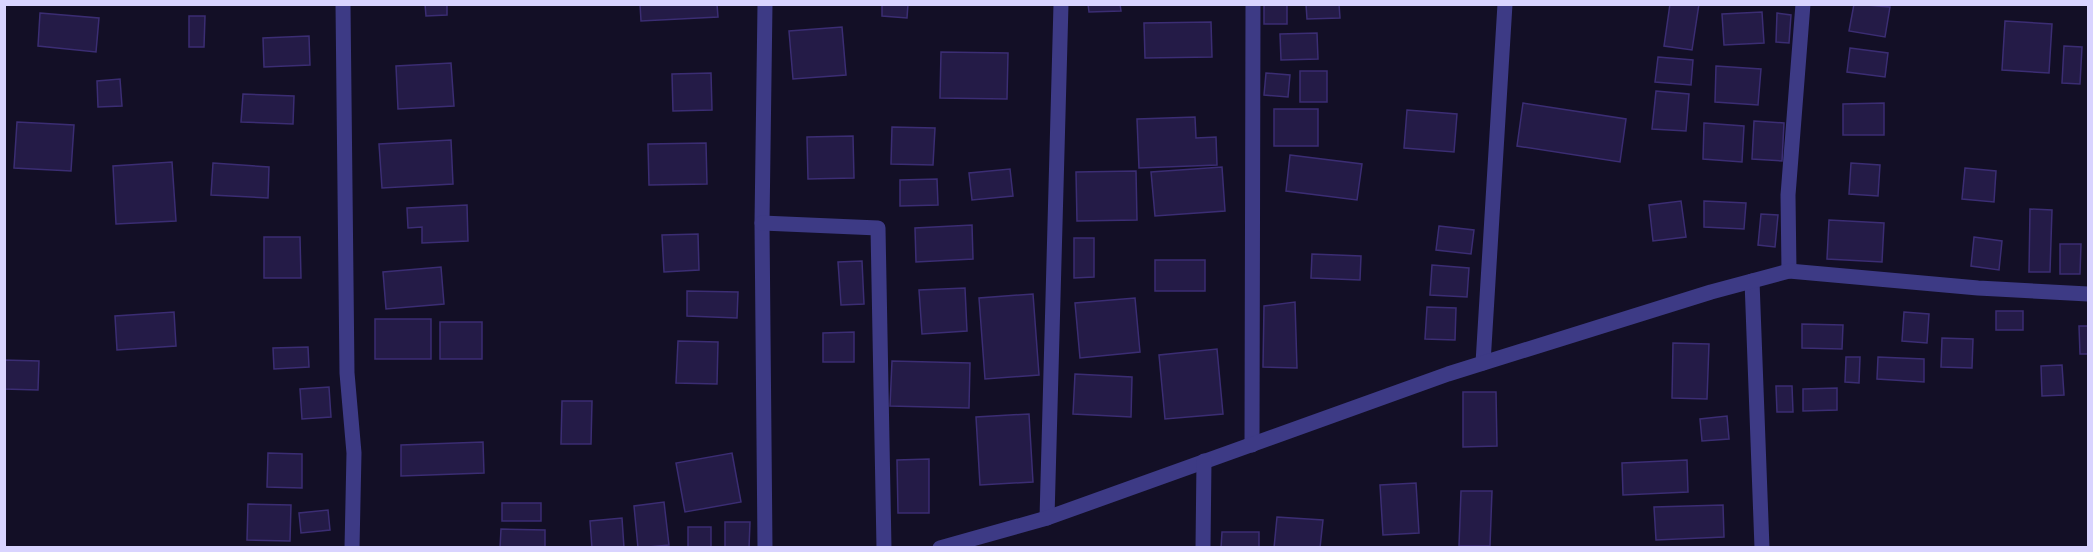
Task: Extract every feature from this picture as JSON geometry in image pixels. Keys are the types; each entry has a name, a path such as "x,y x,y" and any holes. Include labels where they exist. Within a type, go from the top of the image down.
{"street":[{"path":"343,4 347,373 354,453 352,548"},
{"path":"765,4 762,223 765,548"},
{"path":"1047,518 1061,4"},
{"path":"1252,445 1253,4"},
{"path":"1483,363 1505,4"},
{"path":"1789,271 1788,195 1803,4"},
{"path":"762,223 878,228 884,548"},
{"path":"943,547 1047,518 1448,374 1789,271 1978,288 2088,294"},
{"path":"1752,281 1761,548"},
{"path":"1203,548 1204,461"}],"building":[{"path":"425,4 447,4 447,15 426,16"},
{"path":"640,4 717,4 718,17 641,21"},
{"path":"882,4 908,4 907,18 882,16"},
{"path":"1088,4 1120,4 1121,11 1089,12"},
{"path":"1264,4 1287,4 1287,24 1264,24"},
{"path":"1306,4 1339,4 1340,18 1307,19"},
{"path":"1670,4 1699,4 1692,50 1664,46"},
{"path":"1854,4 1890,7 1885,37 1849,31"},
{"path":"1762,12 1764,43 1724,45 1722,14"},
{"path":"40,13 99,18 96,52 38,46"},
{"path":"1777,13 1791,15 1789,43 1776,42"},
{"path":"189,16 205,16 204,47 189,47"},
{"path":"2005,21 2052,24 2049,73 2002,70"},
{"path":"1211,22 1212,57 1145,58 1144,23"},
{"path":"842,27 846,75 793,79 789,31"},
{"path":"1317,33 1318,59 1281,60 1280,34"},
{"path":"309,36 310,65 264,67 263,38"},
{"path":"2064,46 2082,47 2080,84 2062,83"},
{"path":"1850,48 1888,53 1885,77 1847,72"},
{"path":"941,52 1008,53 1007,99 940,98"},
{"path":"1658,57 1693,60 1691,85 1655,82"},
{"path":"451,63 454,106 398,109 396,66"},
{"path":"1716,66 1761,69 1758,105 1715,102"},
{"path":"1300,71 1327,71 1327,102 1300,102"},
{"path":"711,73 712,110 673,111 672,74"},
{"path":"1266,73 1290,75 1288,97 1264,95"},
{"path":"120,79 122,106 98,107 97,81"},
{"path":"1656,91 1689,94 1686,131 1652,129"},
{"path":"243,94 294,96 293,124 241,122"},
{"path":"1523,103 1626,119 1620,162 1517,146"},
{"path":"1884,103 1884,135 1843,135 1843,104"},
{"path":"1274,109 1318,109 1318,146 1274,146"},
{"path":"1407,110 1457,114 1454,152 1404,148"},
{"path":"1195,117 1196,138 1216,137 1217,165 1139,168 1137,119"},
{"path":"1754,121 1784,123 1782,161 1752,159"},
{"path":"17,122 74,125 71,171 14,168"},
{"path":"1704,123 1744,126 1742,162 1703,159"},
{"path":"892,127 935,128 933,165 891,164"},
{"path":"853,136 854,178 808,179 807,137"},
{"path":"451,140 453,184 382,188 379,144"},
{"path":"706,143 707,184 649,185 648,144"},
{"path":"1290,155 1362,164 1357,200 1286,191"},
{"path":"172,162 176,221 116,224 113,166"},
{"path":"213,163 269,167 268,198 211,195"},
{"path":"1851,163 1880,165 1878,196 1849,194"},
{"path":"1222,167 1225,211 1155,216 1151,172"},
{"path":"1965,168 1996,171 1994,202 1962,199"},
{"path":"1010,169 1013,196 972,200 969,173"},
{"path":"1136,171 1137,220 1077,221 1076,172"},
{"path":"937,179 938,205 900,206 900,180"},
{"path":"1681,201 1686,237 1653,241 1649,205"},
{"path":"1704,201 1746,203 1744,229 1704,227"},
{"path":"467,205 468,241 422,243 422,227 408,228 407,208"},
{"path":"2030,209 2052,210 2050,272 2029,272"},
{"path":"1761,214 1778,215 1775,247 1758,245"},
{"path":"1829,220 1884,223 1882,262 1827,259"},
{"path":"972,225 973,259 916,262 915,228"},
{"path":"1439,226 1474,230 1471,254 1436,250"},
{"path":"698,234 699,270 664,272 662,235"},
{"path":"264,237 300,237 301,278 264,278"},
{"path":"1974,237 2002,241 1999,270 1971,266"},
{"path":"1074,238 1094,238 1094,277 1074,278"},
{"path":"2060,244 2081,244 2080,274 2060,274"},
{"path":"1312,254 1361,256 1360,280 1311,278"},
{"path":"1155,260 1205,260 1205,291 1155,291"},
{"path":"862,261 864,304 841,305 838,262"},
{"path":"1432,265 1469,268 1467,297 1430,295"},
{"path":"441,267 444,304 386,309 383,272"},
{"path":"965,288 967,331 922,334 919,290"},
{"path":"687,291 738,292 737,318 687,316"},
{"path":"1033,294 1039,375 985,379 979,298"},
{"path":"1135,298 1140,352 1080,358 1075,303"},
{"path":"1295,302 1297,368 1263,367 1264,306"},
{"path":"1427,307 1456,308 1455,340 1425,339"},
{"path":"1996,311 2023,311 2023,330 1996,330"},
{"path":"174,312 176,346 117,350 115,316"},
{"path":"1904,312 1929,314 1927,343 1902,341"},
{"path":"375,319 431,319 431,359 375,359"},
{"path":"440,322 482,322 482,359 440,359"},
{"path":"1802,324 1843,325 1842,349 1802,348"},
{"path":"2079,326 2088,326 2088,354 2080,354"},
{"path":"854,332 854,362 823,362 823,333"},
{"path":"1942,338 1973,339 1972,368 1941,367"},
{"path":"678,341 718,342 717,384 676,383"},
{"path":"1673,343 1709,344 1707,399 1672,398"},
{"path":"308,347 309,367 274,369 273,348"},
{"path":"1217,349 1223,414 1165,419 1159,355"},
{"path":"1846,357 1860,357 1859,383 1845,382"},
{"path":"1878,357 1924,359 1924,382 1877,379"},
{"path":"4,360 39,361 38,390 4,389"},
{"path":"892,361 970,363 969,408 890,406"},
{"path":"2062,365 2064,395 2042,396 2041,366"},
{"path":"1075,374 1132,377 1131,417 1073,414"},
{"path":"1776,386 1792,386 1793,412 1777,412"},
{"path":"329,387 331,417 302,419 300,389"},
{"path":"1837,388 1837,410 1803,411 1803,389"},
{"path":"1463,392 1496,392 1497,446 1463,447"},
{"path":"562,401 592,401 591,444 561,444"},
{"path":"1029,414 1033,482 980,485 976,417"},
{"path":"1727,416 1729,439 1702,441 1700,419"},
{"path":"483,442 484,473 401,476 401,445"},
{"path":"268,453 302,454 302,488 267,487"},
{"path":"732,453 741,502 685,512 676,463"},
{"path":"929,459 929,513 898,513 897,460"},
{"path":"1687,460 1688,492 1623,495 1622,463"},
{"path":"1416,483 1419,533 1383,535 1380,485"},
{"path":"1461,491 1492,491 1490,546 1459,546"},
{"path":"664,502 669,545 638,548 634,506"},
{"path":"502,503 541,503 541,521 502,521"},
{"path":"248,504 291,505 290,541 247,540"},
{"path":"1723,505 1724,537 1656,540 1654,507"},
{"path":"328,510 330,530 301,533 299,513"},
{"path":"1277,517 1323,520 1320,548 1274,548"},
{"path":"622,518 624,548 592,548 590,521"},
{"path":"725,522 750,522 749,548 725,548"},
{"path":"688,527 711,527 711,548 688,548"},
{"path":"501,529 545,530 545,548 500,548"},
{"path":"1222,532 1259,532 1259,548 1221,548"}]}
